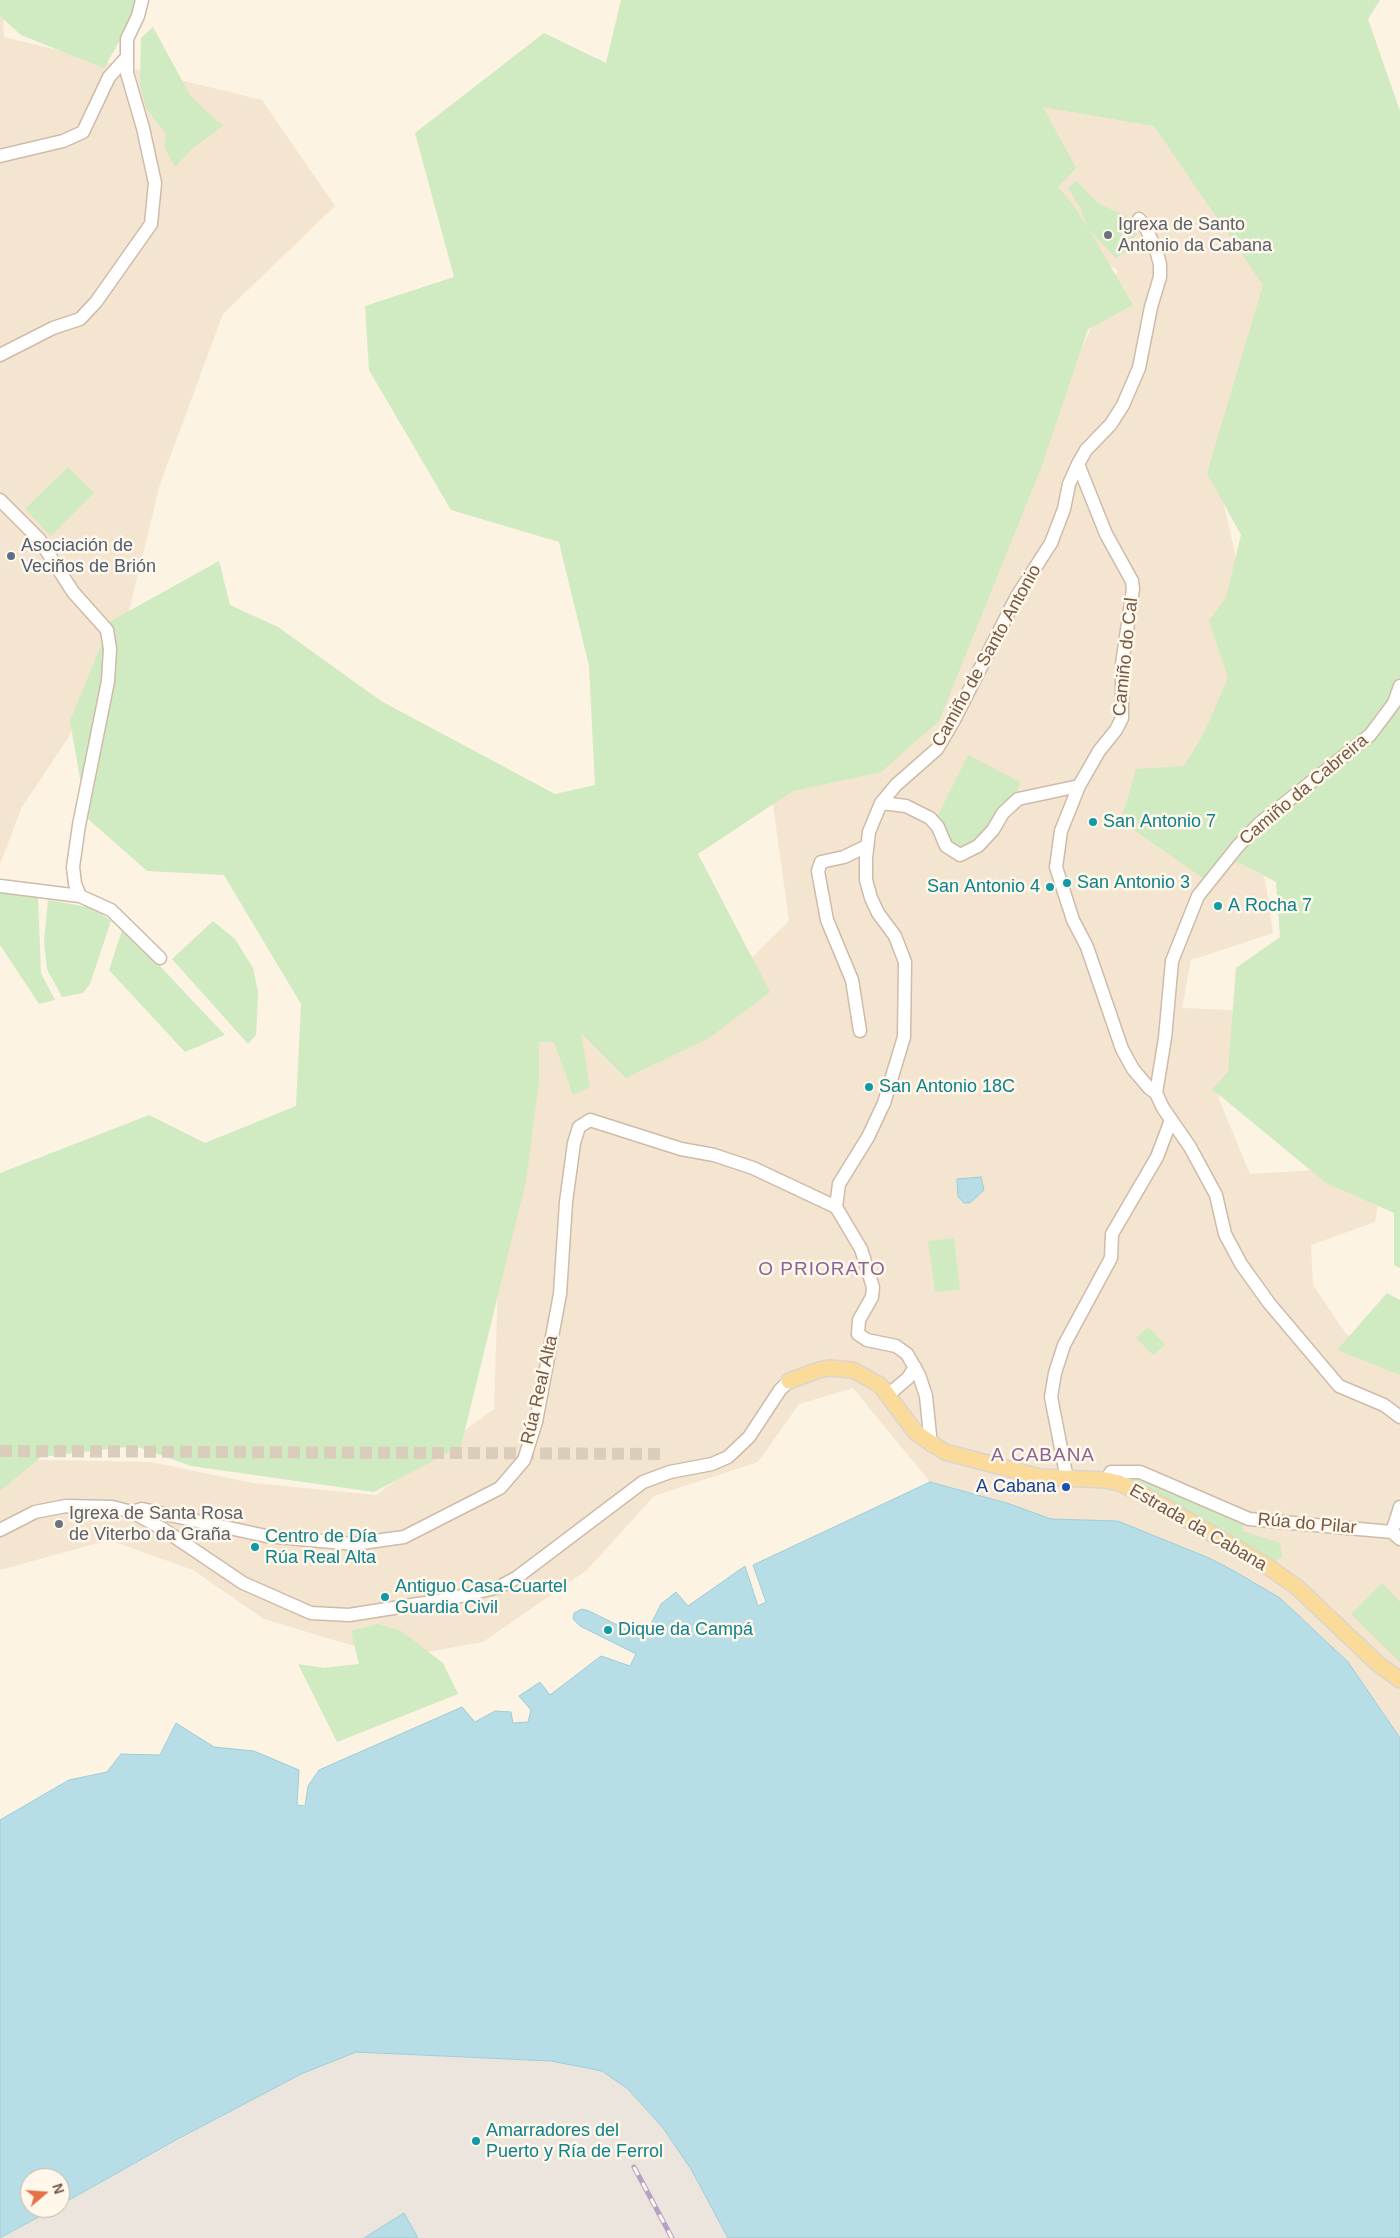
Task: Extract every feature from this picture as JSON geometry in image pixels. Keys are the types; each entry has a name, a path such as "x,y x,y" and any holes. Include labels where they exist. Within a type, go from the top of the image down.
{"main road":[{"name":"Estrada da Cabana","path":"789,1382 819,1370 838,1368 863,1374 880,1385 907,1423 931,1445 954,1456 1027,1475 1106,1480 1119,1483 1146,1496 1264,1564 1315,1603 1378,1664 1400,1680"}],"street":[{"path":"0,355 53,328 80,319 96,302 152,224 155,184 143,128 127,73 127,39 138,16 142,0"},
{"path":"0,156 63,141 83,132 109,77 127,57"},
{"name":"Camiño de Santo Antonio","path":"836,1207 838,1184 868,1137 884,1103 904,1037 905,962 895,936 878,913 866,880 867,846 870,832 881,803 896,785 937,749 953,722 1017,596 1051,543 1064,509 1069,484 1078,464 1086,450 1111,424 1123,405 1139,368 1150,307 1160,277 1160,264 1156,250 1139,220"},
{"name":"Camiño do Cal","path":"1078,464 1106,534 1132,581 1133,589 1122,664 1122,718 1116,730 1099,751 1079,786 1061,831 1056,854 1056,867 1059,882 1087,947 1122,1049 1133,1069 1149,1088 1156,1093"},
{"path":"0,500 39,539 73,592 107,630 110,649 108,681 79,825 73,866 74,884 80,896"},
{"name":"Camiño da Cabreira","path":"1156,1093 1165,1038 1172,960 1198,896 1238,846 1260,823 1370,736 1394,703 1400,686"},
{"path":"881,803 906,806 930,818 938,827 946,846 960,855 978,846 993,830 1003,813 1018,799 1079,786"},
{"path":"860,1031 852,980 827,920 818,871 821,862 844,857 867,846"},
{"path":"0,886 80,896 111,910 160,958"},
{"path":"1156,1093 1171,1120 1190,1147 1216,1195 1225,1234 1241,1264 1269,1303 1339,1386 1384,1405 1400,1417"},
{"name":"Rúa Real Alta","path":"0,1530 35,1512 66,1506 112,1507 132,1512 142,1509 266,1536 354,1544 404,1537 500,1488 524,1460 536,1422 560,1294 566,1202 574,1143 579,1127 590,1120 681,1149 714,1155 753,1168 836,1207"},
{"path":"1067,1478 1051,1397 1055,1373 1064,1345 1112,1258 1112,1234 1157,1157 1171,1120"},
{"path":"836,1207 862,1249 873,1287 872,1297 859,1320 858,1334 867,1340 902,1350 908,1354 916,1367 926,1396 931,1445"},
{"path":"888,1394 908,1378 916,1367"},
{"path":"132,1512 183,1542 231,1576 268,1595 311,1613 349,1615 444,1600 499,1586 516,1578 643,1482 670,1472 712,1464 728,1457 749,1437 780,1390 789,1382"},
{"name":"Rúa do Pilar","path":"1106,1480 1111,1472 1140,1472 1249,1519 1396,1536"},
{"path":"1396,1536 1400,1507"}],"shaded area":[{"path":"0,0 3,0 4,37 262,100 335,206 223,314 160,484 125,627 68,738 22,807 0,864"},
{"path":"927,28 1315,183 1220,487 1238,567 1240,787 1266,885 1273,933 1191,960 1182,1008 1255,1011 1250,1079 1218,1097 1250,1174 1349,1168 1383,1173 1375,1222 1311,1245 1313,1285 1346,1334 1400,1360 1400,1738 1348,1662 1280,1598 1209,1558 1118,1521 1051,1519 1010,1504 930,1482 853,1388 799,1404 758,1462 654,1496 587,1570 483,1642 394,1658 264,1619 193,1570 109,1540 0,1570 0,1459 151,1462 253,1483 376,1495 494,1409 498,1282 526,953 664,1044 789,921 769,776 1050,416 1118,270 965,193"},
{"path":"356,2052 551,2061 602,2071 628,2089 663,2128 691,2169 728,2238 418,2238 404,2213 364,2238 2,2238 37,2218 70,2218 70,2200 301,2074"}],"green space":[{"path":"0,0 143,0 104,68 21,35 0,16"},
{"path":"621,0 1380,0 1368,19 1400,111 1400,1268 1394,1265 1394,1213 1326,1183 1212,1089 1228,1072 1236,968 1280,937 1276,882 1238,862 1203,878 1121,821 1136,769 1184,766 1205,731 1228,678 1209,621 1226,598 1241,535 1207,473 1263,285 1154,126 1043,107 1076,168 1058,187 1074,206 1088,229 1080,207 1068,188 1076,181 1098,203 1136,221 1139,228 1127,251 1116,258 1090,231 1133,305 1088,329 1041,468 939,721 881,772 793,791 698,854 770,992 709,1038 626,1078 581,1033 590,1087 573,1095 554,1042 539,1042 539,1081 526,1181 461,1446 374,1492 191,1466 135,1446 41,1457 0,1491 0,1173 149,1115 205,1143 296,1106 301,1004 224,875 147,871 87,818 70,721 111,621 219,561 230,605 278,627 381,701 555,794 595,785 589,666 559,542 451,510 369,370 365,306 454,277 415,133 544,33 606,63"},
{"path":"153,27 191,97 223,126 193,148 175,167 164,146 166,134 146,108 140,84 141,38"},
{"path":"68,467 94,493 51,536 25,509"},
{"path":"968,755 1020,782 1014,800 977,843 962,849 953,848 937,817"},
{"path":"0,892 17,892 38,897 41,973 55,1000 39,1004 0,945"},
{"path":"48,900 94,908 111,921 90,984 83,993 62,997 47,969 44,942"},
{"path":"213,921 235,939 253,968 258,992 256,1035 248,1044 172,959"},
{"path":"123,927 225,1035 185,1052 109,970"},
{"path":"954,1238 960,1289 935,1292 928,1241"},
{"path":"1387,1293 1400,1300 1400,1375 1337,1350"},
{"path":"1148,1327 1165,1345 1153,1355 1136,1338"},
{"path":"1119,1474 1129,1474 1243,1524 1243,1531 1280,1543 1282,1556 1272,1564"},
{"path":"1382,1583 1400,1602 1400,1662 1351,1614"},
{"path":"378,1624 401,1631 443,1663 458,1694 337,1742 298,1664 324,1668 359,1664 351,1631"}],"water":[{"path":"981,1177 984,1190 970,1203 964,1203 958,1197 957,1179"},
{"path":"930,1482 1010,1504 1051,1519 1118,1521 1209,1558 1280,1598 1348,1662 1400,1738 1400,2238 728,2238 691,2169 663,2128 628,2089 602,2071 551,2061 356,2052 301,2074 178,2139 70,2199 70,2168 20,2168 20,2218 37,2218 0,2238 0,1820 69,1780 107,1772 121,1754 160,1755 176,1723 214,1747 254,1751 299,1770 297,1805 305,1806 308,1786 319,1770 462,1707 475,1722 495,1711 511,1712 513,1723 528,1722 531,1710 519,1696 540,1682 550,1695 601,1656 630,1666 636,1654 580,1626 573,1619 574,1613 582,1609 589,1611 644,1638 661,1604 676,1592 688,1606 745,1566 758,1606 766,1602 753,1565"},
{"path":"404,2213 418,2238 364,2238"}],"tunnel":[{"path":"0,1451 664,1454"}],"railway":[{"path":"634,2167 672,2238"}],"place":[{"name":"Igrexa de Santo Antonio da Cabana","path":"1108,235"},
{"name":"Asociación de Veciños de Brión","path":"11,556"},
{"name":"San Antonio 7","path":"1093,822"},
{"name":"San Antonio 3","path":"1067,883"},
{"name":"San Antonio 4","path":"1050,887"},
{"name":"A Rocha 7","path":"1218,906"},
{"name":"San Antonio 18C","path":"869,1087"},
{"name":"A Cabana","path":"1066,1487"},
{"name":"Igrexa de Santa Rosa de Viterbo da Graña","path":"59,1524"},
{"name":"Centro de Día Rúa Real Alta","path":"255,1547"},
{"name":"Antiguo Casa-Cuartel Guardia Civil","path":"385,1597"},
{"name":"Dique da Campá","path":"608,1630"},
{"name":"Amarradores del Puerto y Ría de Ferrol","path":"476,2141"}],"district":[{"name":"O PRIORATO","path":"822,1270"},
{"name":"A CABANA","path":"1043,1456"}]}
